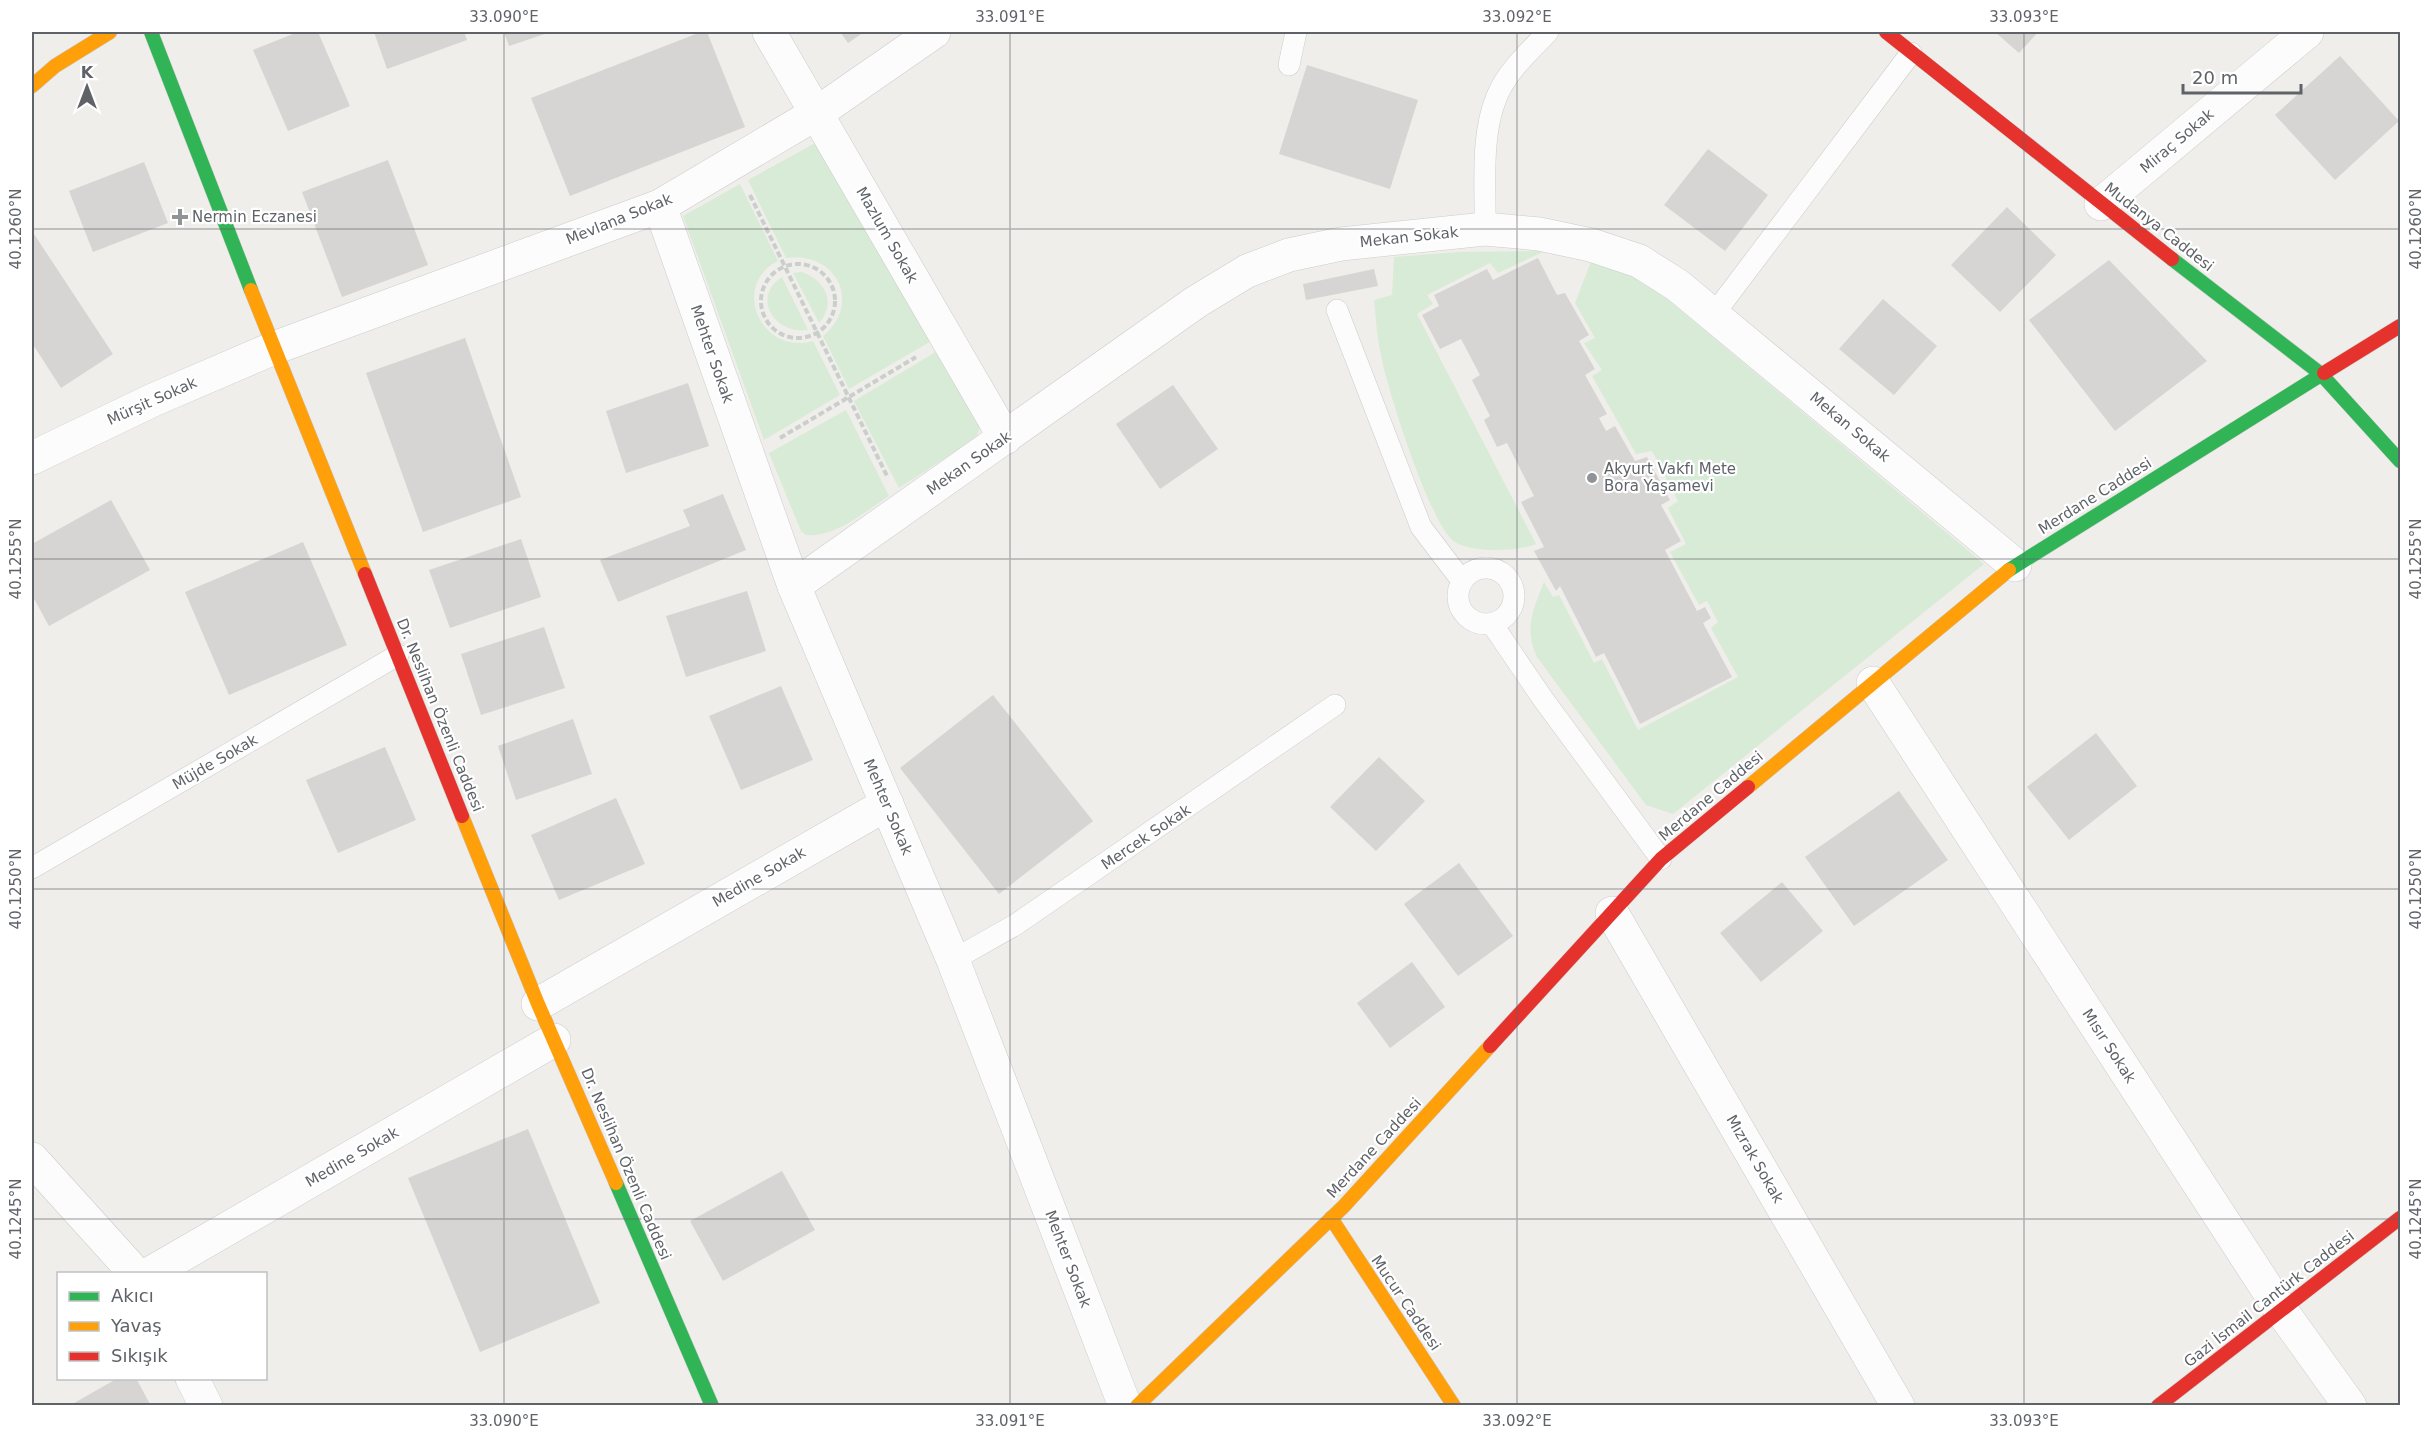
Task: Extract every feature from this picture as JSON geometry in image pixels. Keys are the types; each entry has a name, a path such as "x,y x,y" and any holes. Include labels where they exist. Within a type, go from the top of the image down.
{"street":[{"path":"32,86 55,66 110,32"},
{"name":"Dr. Neslihan Özenli Caddesi","path":"151,32 274,348 538,1004 712,1406"},
{"name":"Mazlum Sokak","path":"769,32 1005,438"},
{"name":"Mevlana Sokak","path":"274,348 660,206 817,114 934,32"},
{"name":"Mudanya Caddesi","path":"1886,32 2101,204 2321,374 2400,461"},
{"name":"Miraç Sokak","path":"2101,204 2307,32"},
{"name":"Mehter Sokak","path":"660,206 794,586 953,960 1125,1406"},
{"name":"Mekan Sokak","path":"794,586 1196,302 1247,271 1289,255 1341,244 1485,229 1539,234 1591,245 1639,261 1677,285 2015,565"},
{"name":"Merdane Caddesi","path":"1137,1406 1331,1218 1661,859 2015,565 2400,326"},
{"name":"Mürşit Sokak","path":"32,458 153,400 274,348"},
{"name":"Mısır Sokak","path":"1873,683 2281,1310 2350,1406"},
{"name":"Medine Sokak","path":"538,1004 887,804"},
{"name":"Mızrak Sokak","path":"1612,913 1898,1406"},
{"name":"Medine Sokak","path":"152,1272 554,1040"},
{"path":"32,1159 134,1272"},
{"name":"Mucur Caddesi","path":"1331,1218 1455,1406"},
{"name":"Gazi İsmail Cantürk Caddesi","path":"2158,1406 2400,1218"},
{"path":"193,1380 206,1406"}],"lane":[{"path":"1289,65 1296,32"},
{"path":"1485,229 1488,123 1494,104 1517,65 1548,32"},
{"path":"1714,314 1911,53"},
{"path":"1337,310 1421,527 1462,582"},
{"path":"1487,568 1496,569 1511,582 1515,599 1513,607 1501,620 1492,624 1475,622 1461,609 1458,590 1468,574 1487,568"},
{"path":"1492,624 1542,699 1661,859"},
{"name":"Müjde Sokak","path":"32,868 398,656"},
{"name":"Mercek Sokak","path":"953,960 1015,925 1335,705"}],"path":[{"path":"734,162 815,333 904,509"},
{"path":"798,265 812,267 826,277 831,284 834,309 826,324 815,333 805,337 789,337 774,329 765,318 761,304 763,289 771,276 784,267 798,265"},
{"path":"748,457 947,339"}],"green space":[{"path":"815,143 933,340 849,389 823,336 835,323 841,309 842,295 838,282 830,271 819,263 804,258 786,258 748,180"},
{"path":"740,184 778,261 764,272 756,286 754,301 758,316 766,329 779,338 795,343 813,341 840,395 764,440 683,216"},
{"path":"1545,251 1498,273 1490,263 1427,295 1433,304 1417,314 1536,544 1518,549 1495,550 1463,546 1455,542 1445,531 1422,485 1400,424 1385,371 1378,341 1374,300 1392,295 1394,257 1458,252"},
{"path":"1592,259 1654,288 1984,564 1673,814 1646,805 1537,657 1531,637 1534,610 1544,582 1553,597 1559,595 1594,663 1602,659 1638,730 1738,677 1711,628 1718,622 1707,601 1699,605 1670,552 1686,544 1668,508 1678,501 1652,451 1636,454 1592,376 1602,370 1584,343 1595,338 1575,303"},
{"path":"802,272 817,281 826,293 827,308 819,323 793,273"},
{"path":"782,277 808,330 785,327 771,313 768,294 773,285"},
{"path":"939,350 980,427 976,438 899,488 854,401"},
{"path":"846,410 889,496 839,528 817,535 806,535 801,531 769,453"}],"building":[{"path":"298,32 318,32 350,106 288,131 253,50"},
{"path":"374,32 464,32 467,40 387,69"},
{"path":"504,32 551,32 509,46"},
{"path":"701,32 707,32 745,127 570,196 531,98"},
{"path":"840,32 864,32 848,43"},
{"path":"1995,32 2038,32 2019,53"},
{"path":"2340,56 2399,121 2335,180 2275,115"},
{"path":"1307,65 1418,100 1390,189 1279,154"},
{"path":"1708,149 1768,195 1725,251 1664,205"},
{"path":"388,160 428,265 342,297 302,192"},
{"path":"144,162 168,223 93,252 69,191"},
{"path":"2007,207 2056,255 2000,312 1951,265"},
{"path":"32,231 113,354 61,388 32,343"},
{"name":"Akyurt Vakfı Mete Bora Yaşamevi","path":"1538,258 1557,295 1565,293 1589,335 1579,341 1595,369 1585,375 1607,414 1599,418 1606,431 1615,426 1635,461 1647,457 1670,500 1661,505 1681,541 1665,550 1697,611 1705,607 1711,618 1703,623 1732,677 1640,724 1604,653 1596,657 1560,586 1556,591 1534,551 1544,547 1521,502 1534,496 1507,443 1497,447 1484,420 1490,416 1472,380 1480,375 1461,339 1440,349 1422,315 1439,306 1434,295 1487,269 1493,280"},
{"path":"2109,260 2207,361 2115,431 2029,320"},
{"path":"1374,269 1378,286 1306,300 1303,284"},
{"path":"1883,299 1937,346 1894,395 1839,349"},
{"path":"465,338 521,497 423,532 366,373"},
{"path":"688,383 709,446 626,473 606,411"},
{"path":"1173,385 1218,449 1160,489 1116,424"},
{"path":"723,494 746,550 618,602 600,560 690,526 683,510"},
{"path":"111,500 150,570 49,626 32,595 32,544"},
{"path":"521,539 541,597 450,628 429,570"},
{"path":"303,542 347,645 229,695 185,592"},
{"path":"747,591 766,651 686,677 666,616"},
{"path":"544,627 565,688 481,715 461,654"},
{"path":"781,686 813,760 741,790 709,716"},
{"path":"993,695 1093,821 999,894 900,768"},
{"path":"573,719 592,774 516,800 498,746"},
{"path":"2096,733 2137,786 2069,840 2027,787"},
{"path":"385,747 416,820 338,853 306,780"},
{"path":"1379,757 1425,801 1376,851 1330,807"},
{"path":"1899,791 1948,860 1854,926 1805,857"},
{"path":"616,798 645,864 559,900 531,835"},
{"path":"1459,863 1513,936 1458,976 1404,904"},
{"path":"1782,882 1823,931 1761,982 1720,933"},
{"path":"1412,962 1445,1007 1390,1048 1357,1003"},
{"path":"528,1129 600,1303 480,1352 408,1178"},
{"path":"782,1171 815,1230 723,1281 690,1221"},
{"path":"114,1380 137,1380 151,1406 69,1406"}],"traffic: fast":[{"path":"151,32 251,290"},
{"path":"2172,259 2321,374 2400,461"},
{"path":"2009,570 2324,373"},
{"path":"616,1183 712,1406"}],"traffic: slow":[{"path":"32,86 55,66 110,32"},
{"path":"251,290 365,574"},
{"path":"1748,787 2009,570"},
{"path":"462,816 538,1004 616,1183"},
{"path":"1137,1406 1344,1206 1490,1046"},
{"path":"1331,1218 1454,1406"}],"traffic: jam":[{"path":"1886,32 2172,259"},
{"path":"2324,373 2400,326"},
{"path":"365,574 462,816"},
{"path":"1490,1046 1661,859 1748,787"},
{"path":"2158,1406 2400,1218"}],"place":[{"name":"Nermin Eczanesi","path":"180,217"},
{"name":"Akyurt Vakfı Mete Bora Yaşamevi","path":"1592,478"}]}
